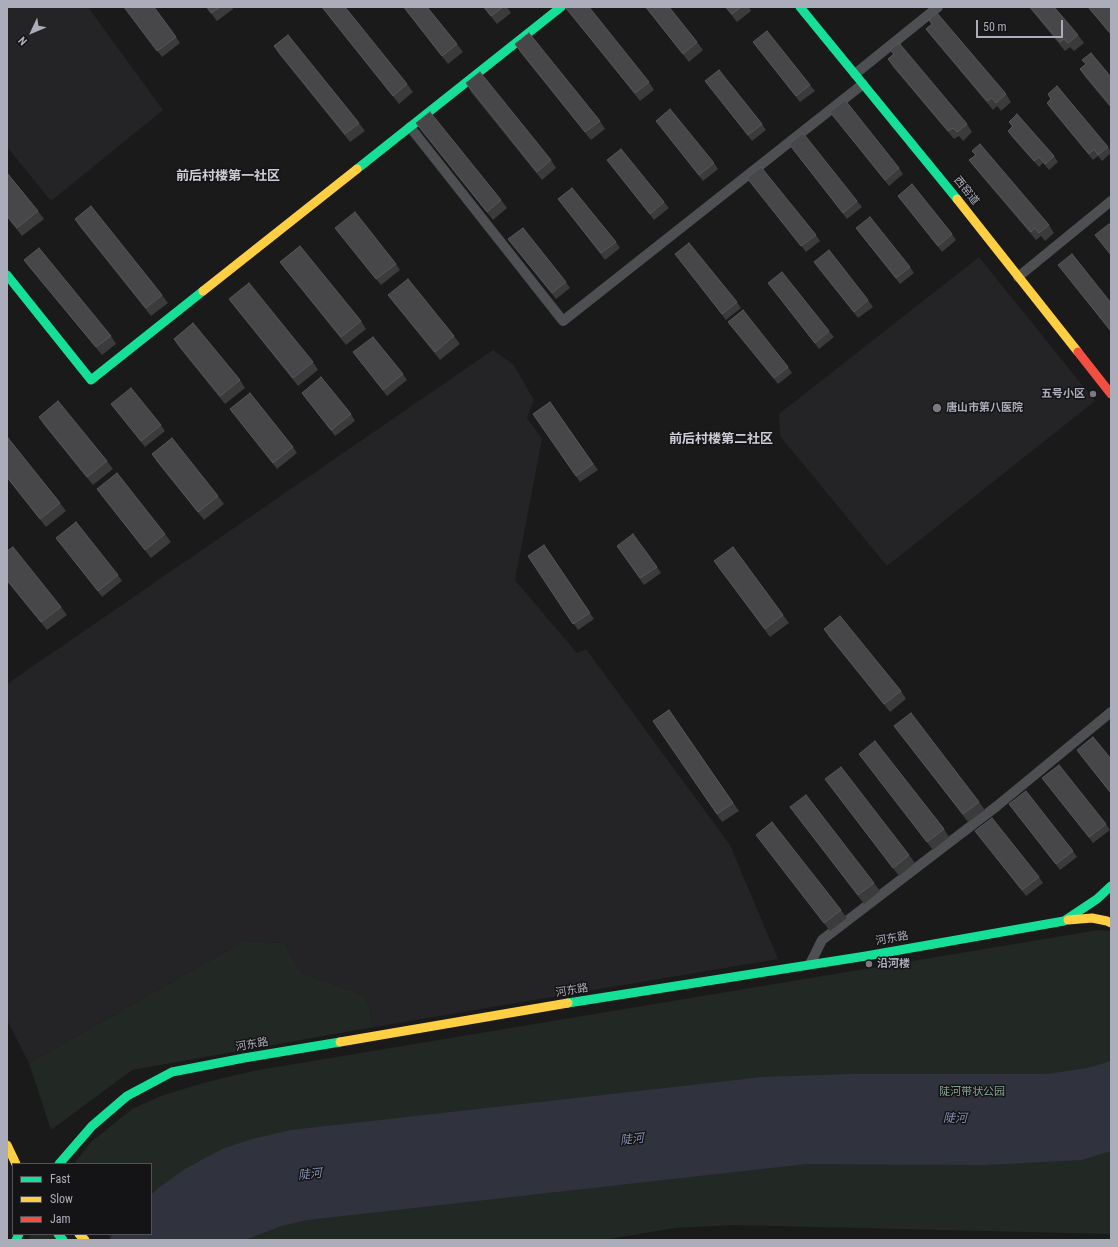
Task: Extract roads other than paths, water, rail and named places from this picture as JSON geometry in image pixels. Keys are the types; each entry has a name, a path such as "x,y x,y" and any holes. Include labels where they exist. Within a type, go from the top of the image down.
{"street":[{"path":"7,275 91,380 560,7"},
{"name":"西窑道","path":"800,7 991,241 1111,394"},
{"path":"854,74 938,7"},
{"path":"410,127 563,321 863,84"},
{"path":"1018,277 1111,201"},
{"path":"810,964 822,940 997,806 1111,712"},
{"name":"河东路","path":"60,1163 92,1126 127,1096 172,1072 244,1058 904,949 1064,921 1097,899 1111,886"},
{"path":"1064,921 1092,918 1107,921 1111,924"},
{"path":"7,1145 16,1163"}],"water":[{"name":"陡河","path":"1111,1061 1111,1151 1081,1160 985,1165 806,1164 307,1220 281,1226 245,1240 109,1240 112,1235 152,1235 152,1194 185,1169 222,1149 252,1139 291,1130 763,1077 854,1074 1047,1074 1088,1068"}],"place":[{"name":"五号小区","path":"1093,394"},
{"name":"唐山市第八医院","path":"937,408"},
{"name":"沿河楼","path":"869,964"}],"district":[{"name":"前后村楼第一社区","path":"228,177"},
{"name":"前后村楼第二社区","path":"721,440"}],"park label":[{"name":"陡河带状公园","path":"972,1092"}]}
